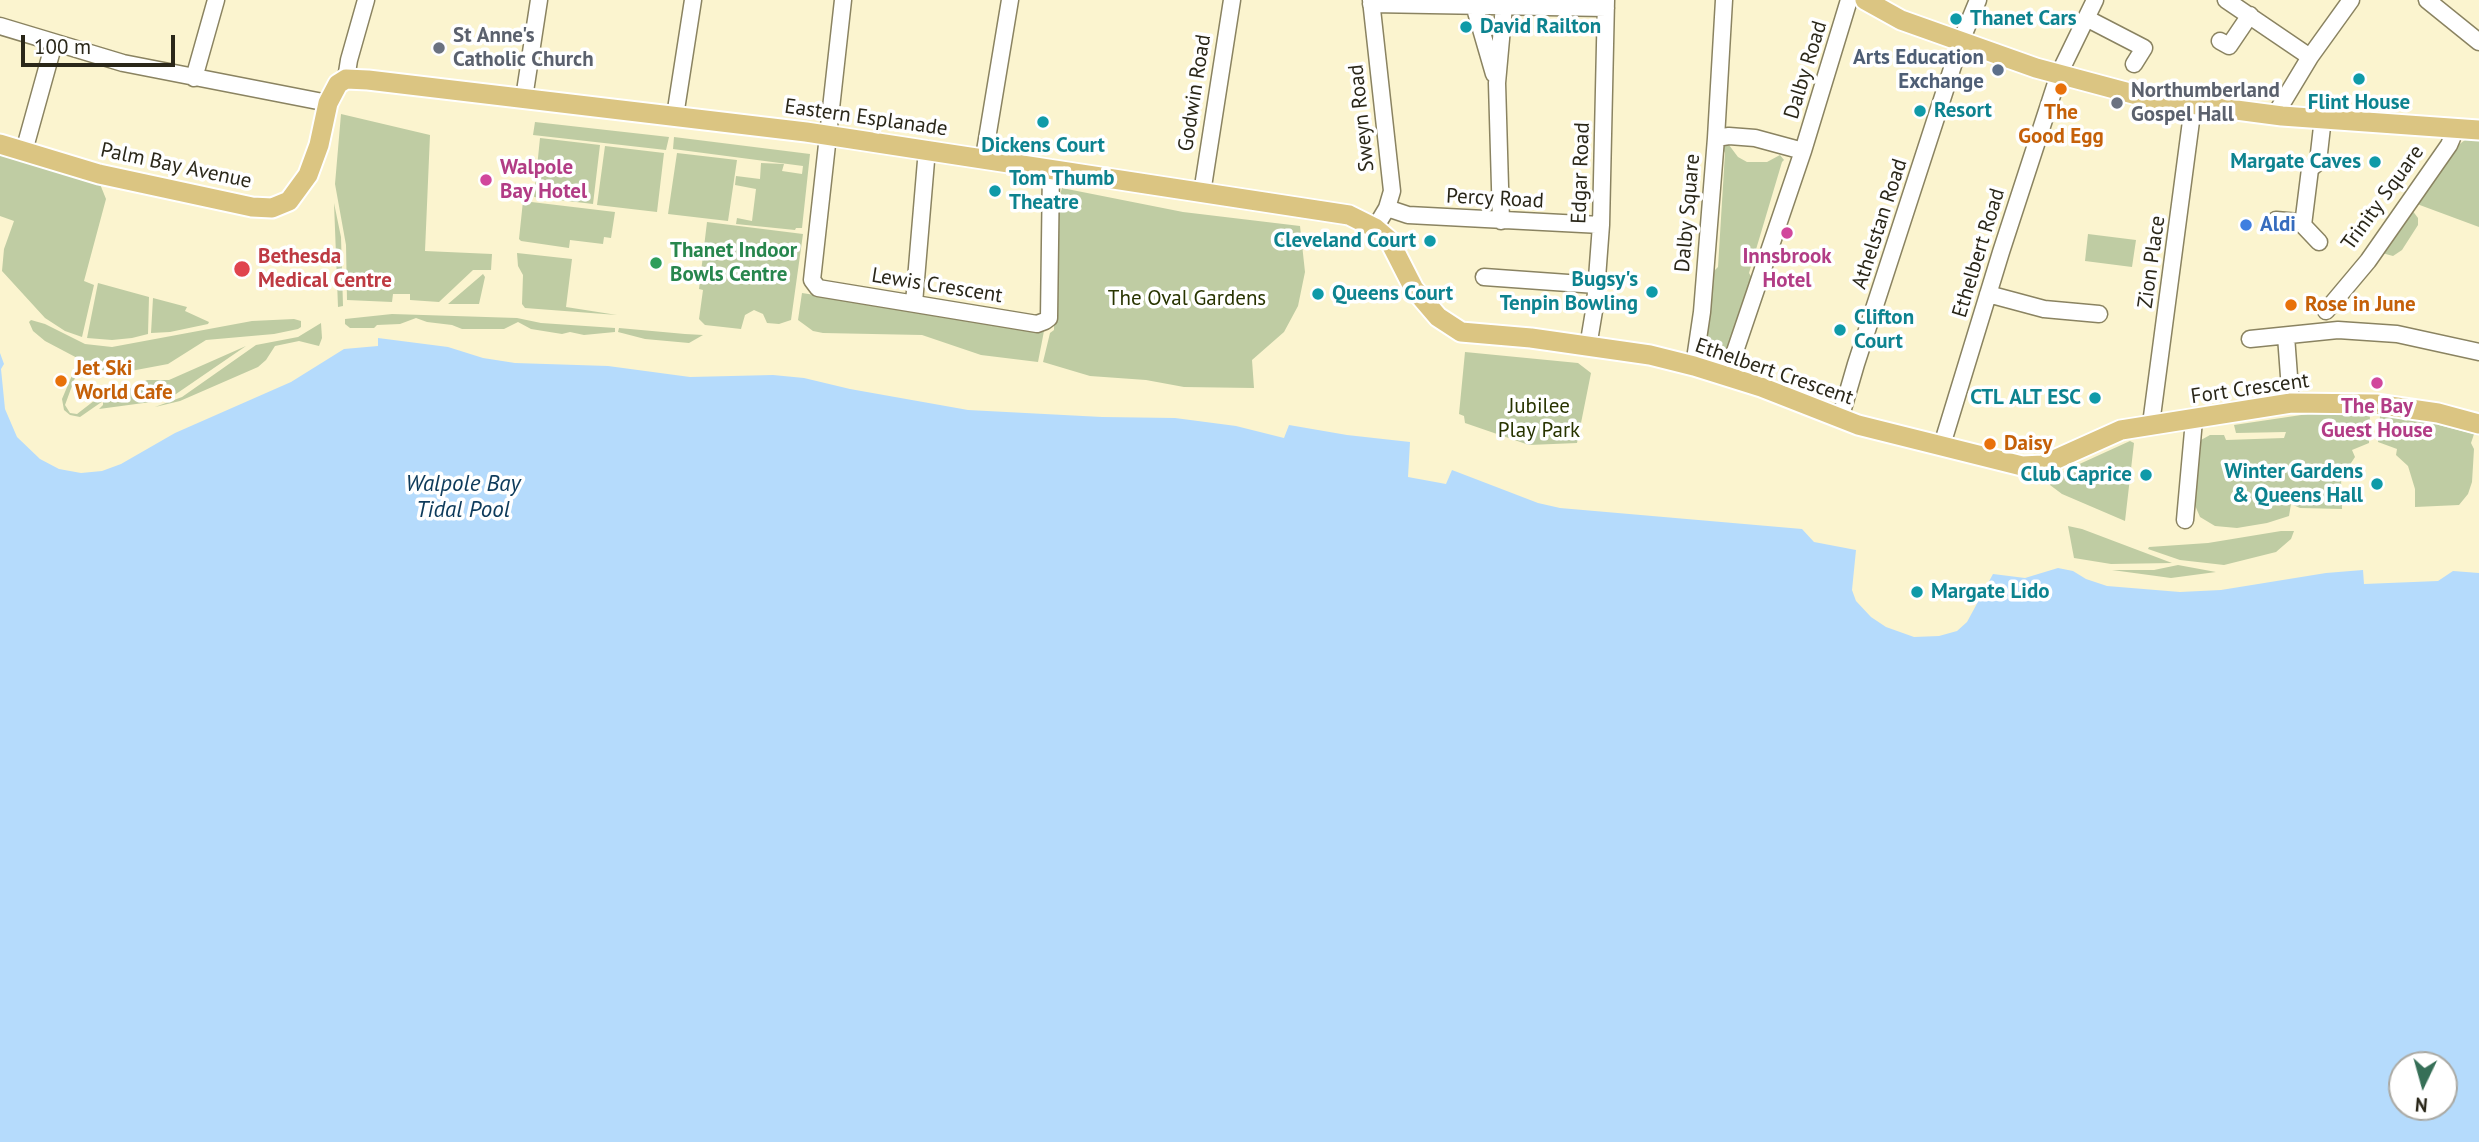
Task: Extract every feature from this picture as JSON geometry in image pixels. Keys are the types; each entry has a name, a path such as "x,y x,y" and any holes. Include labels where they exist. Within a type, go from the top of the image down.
{"main road":[{"path":"1864,0 1901,20 1961,41 2059,74 2152,99 2275,115 2479,130"},
{"name":"Eastern Esplanade","path":"346,79 676,116 984,157 1349,215 1375,228"},
{"name":"Palm Bay Avenue","path":"0,144 99,174 252,207 272,208 289,201 308,175 319,145 328,103 338,83 346,79"},
{"name":"Ethelbert Crescent","path":"1375,228 1394,248 1409,283 1450,327 1474,335 1531,338 1650,355 1727,375 1840,419 1973,453"},
{"name":"Fort Crescent","path":"1973,453 2022,467 2037,467 2121,430 2291,403 2376,404 2478,422"}],"street":[{"path":"194,78 216,0"},
{"path":"346,79 366,0"},
{"path":"524,98 539,0"},
{"path":"676,116 693,0"},
{"path":"829,135 844,0"},
{"path":"984,157 1010,0"},
{"name":"Godwin Road","path":"1202,192 1232,0"},
{"path":"1716,138 1724,0"},
{"name":"Dalby Road","path":"1804,151 1849,0"},
{"name":"Athelstan Road","path":"1840,419 1961,41 1978,0"},
{"name":"Ethelbert Road","path":"1942,445 2059,74 2095,0"},
{"path":"2226,0 2311,57"},
{"path":"2275,115 2351,0"},
{"path":"2427,0 2447,6 2479,42"},
{"path":"1371,2 1504,6 1606,4"},
{"name":"Sweyn Road","path":"1371,2 1392,191 1387,208 1375,228"},
{"name":"Edgar Road","path":"1588,347 1601,225 1606,4"},
{"path":"1474,5 1497,83"},
{"path":"1501,220 1497,83 1504,6"},
{"path":"2220,41 2229,46 2250,15"},
{"path":"2086,18 2144,48 2134,64"},
{"path":"0,26 123,62 328,103"},
{"path":"24,151 54,43"},
{"name":"Zion Place","path":"2151,424 2193,106"},
{"path":"2303,225 2310,169 2318,162 2323,118"},
{"name":"Trinity Square","path":"2326,311 2368,261 2449,145 2453,129"},
{"name":"Lewis Crescent","path":"829,135 811,280 817,288 1037,324 1049,318 1051,168"},
{"name":"Dalby Square","path":"1695,366 1716,138 1755,138 1804,151"},
{"path":"914,303 928,149"},
{"path":"1727,375 1804,151"},
{"name":"Percy Road","path":"1387,208 1408,215 1601,225"},
{"path":"2276,220 2300,222 2319,242"},
{"path":"1484,277 1596,285"},
{"path":"1988,294 2044,309 2099,314"},
{"path":"2250,339 2338,330 2397,334 2479,352"},
{"path":"2286,336 2291,403"},
{"path":"2185,520 2194,420"}],"green space":[{"path":"341,114 430,135 425,251 492,254 491,270 473,270 439,302 410,300 410,294 393,294 392,302 347,300 346,245 335,184"},
{"path":"535,122 669,137 666,150 533,135"},
{"path":"674,137 810,154 802,228 795,230 736,224 737,218 752,221 756,189 735,185 736,176 760,179 761,163 784,164 782,171 802,174 803,166 673,149"},
{"path":"540,138 600,145 593,204 534,197"},
{"path":"2472,138 2479,139 2479,227 2417,204 2457,146"},
{"path":"1729,145 1738,157 1747,162 1767,162 1780,155 1784,160 1749,273 1752,278 1722,364 1705,359 1714,271 1718,267 1725,153 1723,149"},
{"path":"605,146 664,153 657,212 597,205"},
{"path":"677,153 737,160 728,221 668,214"},
{"path":"0,155 100,184 106,199 84,281 94,285 82,337 65,331 45,318 2,271 4,249 14,221 0,216"},
{"name":"The Oval Gardens","path":"1062,188 1183,212 1300,226 1305,272 1298,306 1284,332 1252,360 1254,388 1184,387 1146,380 1090,376 1043,362 1050,333 1054,330 1055,212"},
{"path":"523,201 615,212 611,238 604,237 603,244 570,240 569,248 521,241"},
{"path":"334,203 341,237 343,306 338,307"},
{"path":"2412,210 2418,218 2418,225 2402,250 2393,256 2382,253"},
{"path":"707,222 803,234 791,320 779,324 767,323 763,314 754,310 745,315 741,329 705,325 699,319 703,290 699,289"},
{"path":"2088,234 2136,240 2132,267 2085,261"},
{"path":"517,253 572,259 566,307 617,315 525,308 522,304 523,275 518,266"},
{"path":"483,274 485,277 479,304 448,304"},
{"path":"98,283 149,297 148,334 112,340 87,338"},
{"path":"802,293 1044,331 1038,362 981,355 922,335 813,331 798,320"},
{"path":"153,298 187,307 185,311 209,322 170,332 151,333"},
{"path":"392,314 517,318 541,323 615,328 615,332 562,334 531,329 518,322 504,329 462,329 416,318 400,324 377,325 374,328 350,328 345,324 345,319"},
{"path":"31,320 45,324 85,344 112,347 252,321 301,321 301,327 298,329 274,334 206,340 168,364 120,373 100,370 45,341 33,331 29,322"},
{"path":"321,323 322,338 319,346 299,341 275,346 258,367 180,401 155,407 182,397 256,345 298,337"},
{"path":"619,328 703,335 689,343 645,339 618,332"},
{"path":"246,346 176,394 151,402 99,409 103,401 80,417 70,415 64,410 62,399 73,373 76,375 65,405 70,413 77,414 108,390 127,390 147,380 169,380"},
{"name":"Jubilee Play Park","path":"1465,352 1578,363 1591,373 1577,443 1529,445 1465,423 1464,416 1459,414"},
{"path":"2308,414 2370,414 2369,443 2352,450 2355,457 2341,478 2342,509 2300,508 2291,504 2289,516 2237,528 2215,526 2200,517 2194,503 2201,440 2210,435 2224,435 2226,440 2284,438 2286,432 2236,433 2234,425"},
{"path":"2380,416 2427,422 2474,434 2471,443 2474,449 2472,482 2468,494 2459,505 2415,507 2415,489 2408,466 2396,455 2397,449 2378,442"},
{"path":"2130,441 2134,443 2125,521 2062,494 2050,485 2051,477"},
{"path":"2068,526 2172,563 2111,564 2074,558"},
{"path":"2294,531 2291,539 2276,552 2224,565 2180,560 2148,549 2208,543"},
{"path":"2178,565 2216,572 2171,578 2112,570 2154,570"}],"water":[{"name":"Walpole Bay Tidal Pool","path":"378,338 448,347 483,358 515,363 608,366 690,377 773,375 804,378 968,410 1175,418 1236,426 1284,438 1289,425 1410,442 1408,477 1446,484 1452,470 1538,503 1560,508 1802,529 1814,542 1856,550 1852,590 1856,601 1871,617 1886,627 1914,637 1939,636 1957,631 1967,622 1993,574 2025,578 2058,568 2073,571 2107,586 2180,592 2221,590 2326,573 2363,570 2364,584 2438,581 2453,571 2479,573 2479,1142 0,1142 0,353 4,364 1,369 5,409 17,437 40,459 59,469 81,473 102,471 121,464 175,433 291,382 344,349 378,346"}],"place":[{"name":"Thanet Cars","path":"1956,19"},
{"name":"David Railton","path":"1466,27"},
{"name":"St Anne's Catholic Church","path":"439,48"},
{"name":"Arts Education Exchange","path":"1998,70"},
{"name":"Flint House","path":"2359,79"},
{"name":"The Good Egg","path":"2061,89"},
{"name":"Northumberland Gospel Hall","path":"2117,103"},
{"name":"Resort","path":"1920,111"},
{"name":"Dickens Court","path":"1043,122"},
{"name":"Margate Caves","path":"2375,162"},
{"name":"Walpole Bay Hotel","path":"486,180"},
{"name":"Tom Thumb Theatre","path":"995,191"},
{"name":"Aldi","path":"2246,225"},
{"name":"Innsbrook Hotel","path":"1787,233"},
{"name":"Cleveland Court","path":"1430,241"},
{"name":"Thanet Indoor Bowls Centre","path":"656,263"},
{"name":"Bethesda Medical Centre","path":"242,269"},
{"name":"Bugsy's Tenpin Bowling","path":"1652,292"},
{"name":"Queens Court","path":"1318,294"},
{"name":"Rose in June","path":"2291,305"},
{"name":"Clifton Court","path":"1840,330"},
{"name":"Jet Ski World Cafe","path":"61,381"},
{"name":"The Bay Guest House","path":"2377,383"},
{"name":"CTL ALT ESC","path":"2095,398"},
{"name":"Daisy","path":"1990,444"},
{"name":"Club Caprice","path":"2146,475"},
{"name":"Winter Gardens & Queens Hall","path":"2377,484"},
{"name":"Margate Lido","path":"1917,592"}]}
